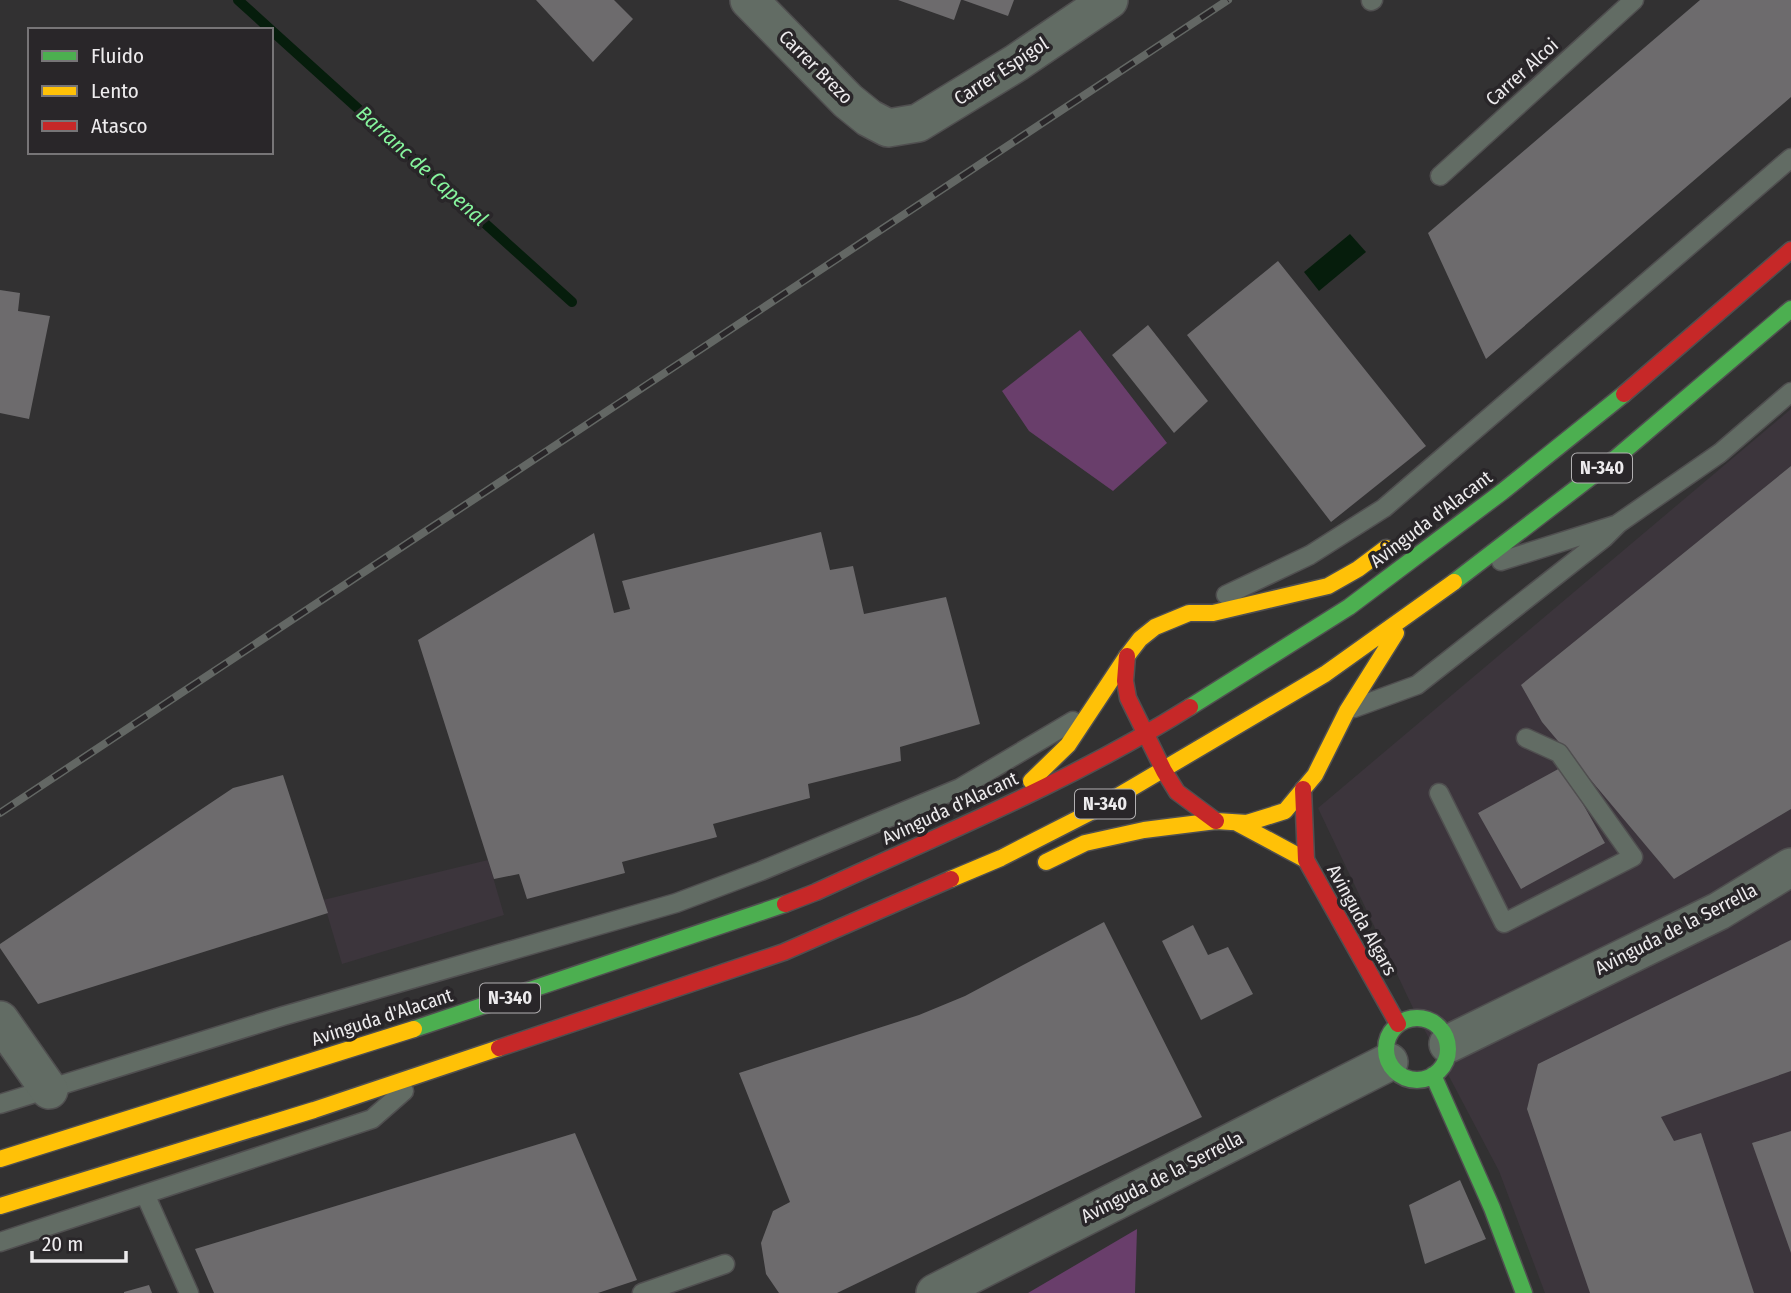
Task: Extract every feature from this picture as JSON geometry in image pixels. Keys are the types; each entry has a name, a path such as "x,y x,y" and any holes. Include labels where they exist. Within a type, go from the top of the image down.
{"main road":[{"name":"Avinguda d'Alacant","path":"0,1159 435,1022 754,916 816,892 1007,805 1145,734 1274,660 1349,607 1602,413 1791,250"},
{"name":"N-340","path":"0,1206 314,1110 785,952 1001,858 1091,812 1298,697 1471,570 1617,457 1791,309"},
{"path":"1443,515 1502,492"},
{"path":"1213,613 1328,586 1358,569 1399,539"},
{"path":"1007,805 1068,745 1127,656 1140,639 1155,627 1189,613 1213,613 1239,618 1250,625"},
{"path":"1035,867 1085,843 1216,821 1247,823 1285,811 1315,775 1347,711 1405,618"},
{"path":"1127,656 1125,681 1128,698 1164,771 1177,792 1216,821"},
{"path":"1274,660 1298,697"},
{"path":"1315,775 1320,749 1318,738"},
{"name":"Avinguda Algars","path":"1303,789 1306,860 1398,1024"},
{"path":"1237,823 1306,860"},
{"path":"785,952 860,937"},
{"path":"1440,1059 1417,1080 1406,1078 1398,1074 1389,1062 1387,1040 1398,1024 1407,1019 1428,1020 1437,1026 1440,1059 1524,1293"}],"street":[{"name":"Carrer Brezo","path":"749,0 848,101 869,118 888,128"},
{"name":"Carrer Espígol","path":"888,128 918,123 1016,63 1109,0"},
{"name":"Avinguda de la Serrella","path":"1440,1059 1718,911 1791,867"},
{"path":"0,1020 48,1090"},
{"name":"Avinguda de la Serrella","path":"935,1293 1389,1062"}],"lane":[{"name":"Carrer Alcoi","path":"1440,176 1634,0"},
{"path":"1189,613 1310,555 1384,508 1791,158"},
{"path":"1347,711 1417,685 1604,538 1619,523 1720,453 1791,392"},
{"path":"1471,570 1619,523"},
{"path":"0,1104 283,1016 676,902 737,880 960,788 1088,712"},
{"path":"1439,793 1504,923 1633,857 1559,753 1526,738"},
{"path":"0,1242 372,1119 424,1073"},
{"path":"145,1195 189,1293"},
{"path":"642,1293 724,1265"}],"shaded area":[{"path":"1350,234 1366,252 1319,291 1304,272"},
{"path":"1080,330 1167,443 1113,491 1029,431 1002,391"},
{"path":"1791,409 1791,1293 1545,1293 1499,1171 1414,1010 1318,808"},
{"path":"488,860 504,915 342,964 323,900"},
{"path":"1137,1229 1135,1293 1028,1293"}],"building":[{"path":"536,0 614,0 633,19 593,62"},
{"path":"898,0 961,0 954,20"},
{"path":"963,0 1014,0 1008,16"},
{"path":"1700,0 1791,0 1791,97 1486,359 1428,233"},
{"path":"1278,261 1426,446 1331,522 1187,335"},
{"path":"0,290 20,293 18,311 50,316 29,419 0,413"},
{"path":"1148,325 1208,401 1174,433 1112,355"},
{"path":"1791,466 1791,809 1674,879 1542,722 1521,685"},
{"path":"821,532 830,570 853,566 864,614 946,597 980,724 900,747 901,761 808,784 810,798 713,824 717,837 622,862 625,873 527,899 519,874 494,879 418,640 594,533 614,613 630,609 622,581"},
{"path":"1562,767 1605,843 1521,889 1478,813"},
{"path":"283,775 328,913 38,1004 0,948 0,944 233,788"},
{"path":"1104,922 1202,1117 837,1293 779,1293 766,1274 761,1243 773,1211 790,1202 739,1073 919,1015 965,996"},
{"path":"1193,925 1208,955 1228,947 1253,994 1201,1020 1162,941"},
{"path":"1791,940 1791,1071 1661,1117 1674,1141 1701,1133 1754,1293 1590,1293 1527,1109 1538,1064"},
{"path":"1791,1131 1791,1253 1752,1143"},
{"path":"575,1133 637,1280 598,1293 214,1293 195,1249"},
{"path":"1460,1180 1486,1239 1425,1264 1409,1205"},
{"path":"149,1285 152,1293 124,1293 124,1292"}],"waterway":[{"name":"Barranc de Capenal","path":"238,0 269,28"},
{"name":"Barranc de Capenal","path":"273,32 572,302"}],"railway":[{"path":"0,813 1228,0"}],"traffic: fast":[{"path":"1454,582 1617,457 1791,309"},
{"path":"1190,707 1349,607 1502,492 1624,394"},
{"path":"414,1029 785,904"},
{"path":"1417,1018 1429,1020 1439,1027 1446,1037 1448,1049 1446,1061 1439,1071 1429,1078 1417,1080 1405,1078 1395,1071 1388,1061 1386,1049 1388,1037 1395,1027 1405,1020 1417,1018"},
{"path":"1433,1075 1492,1208 1524,1293"}],"traffic: slow":[{"path":"1031,781 1068,745 1127,656 1140,639 1155,627 1189,613 1213,613 1328,586 1358,569 1386,548"},
{"path":"951,879 1001,858 1091,812 1325,674 1454,582"},
{"path":"1046,862 1085,843 1144,830 1216,821 1247,823 1285,811 1315,775 1347,711 1396,633"},
{"path":"1237,823 1306,860"},
{"path":"0,1159 414,1029"},
{"path":"0,1206 314,1110 499,1048"}],"traffic: jam":[{"path":"1624,394 1791,250"},
{"path":"1127,656 1125,681 1128,698 1164,771 1177,792 1216,821"},
{"path":"785,904 1006,806 1100,759 1190,707"},
{"path":"1303,789 1306,860 1398,1024"},
{"path":"499,1048 784,952 951,879"}]}
